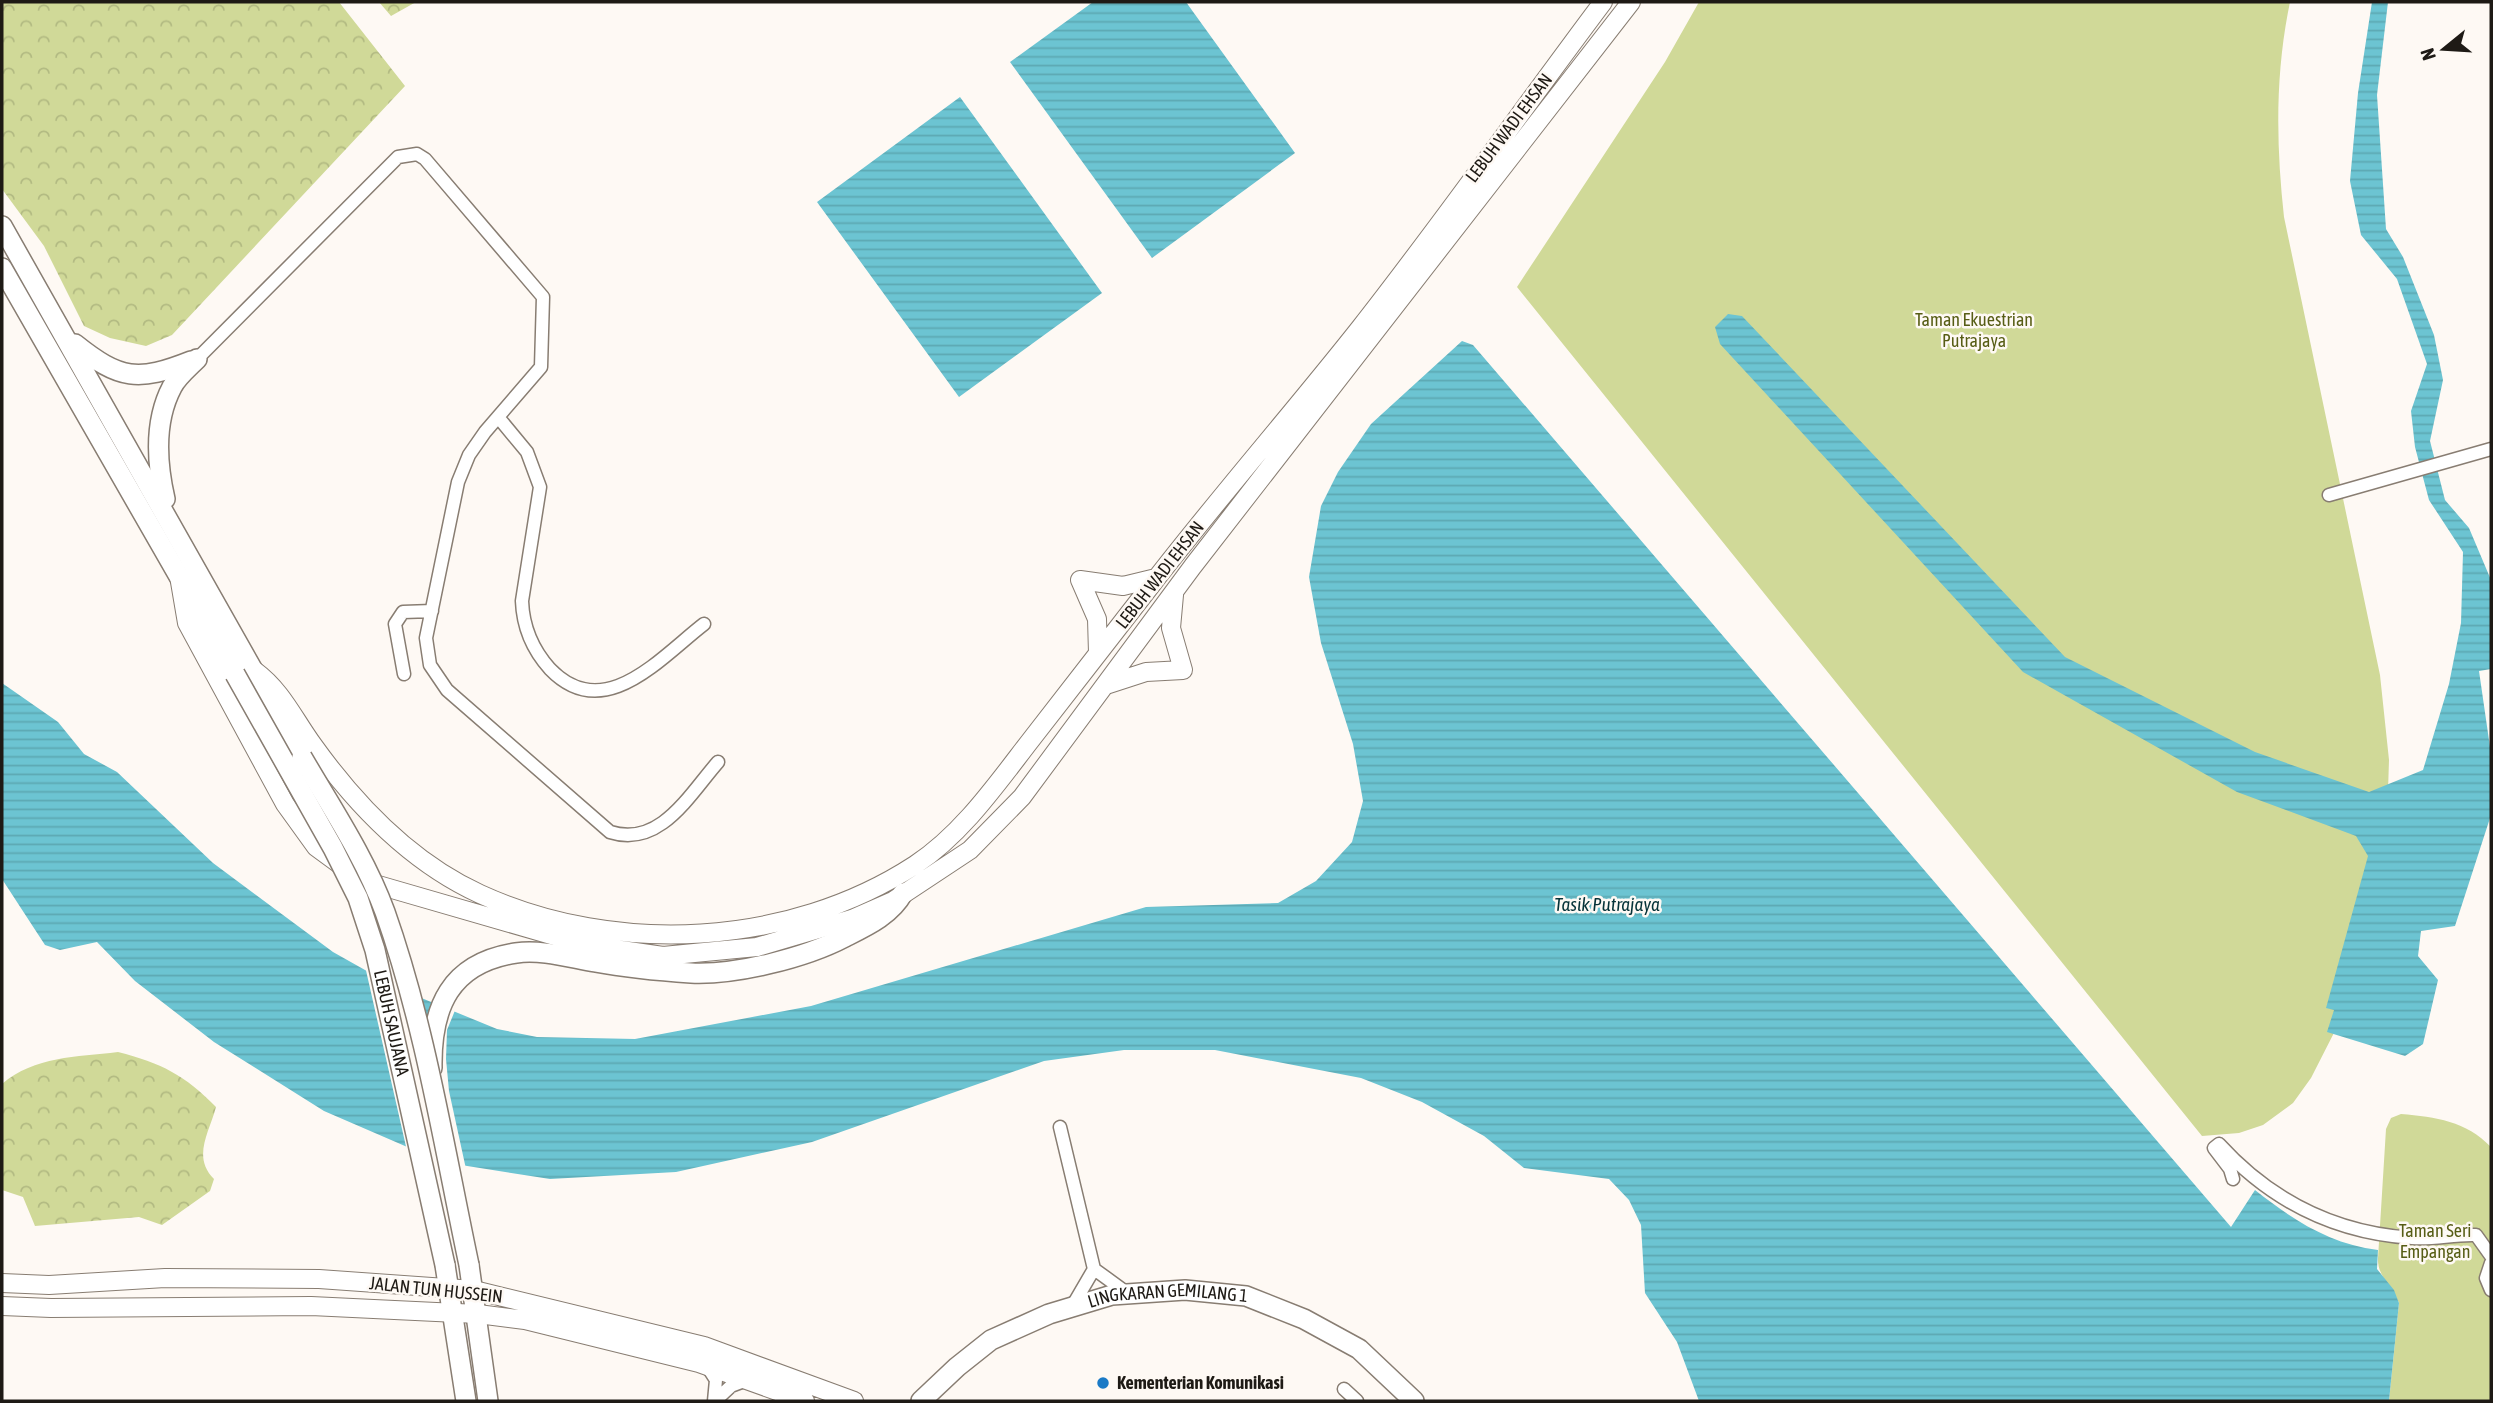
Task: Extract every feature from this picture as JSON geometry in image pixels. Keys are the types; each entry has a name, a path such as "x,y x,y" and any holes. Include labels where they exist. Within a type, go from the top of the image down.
{"main road":[{"name":"LEBUH WADI EHSAN","path":"308,751 378,822 428,865 478,893 519,909 585,927 630,932 699,934 748,928 796,917 884,883 947,841 993,789 1156,578 1361,327 1602,2"},
{"name":"LEBUH WADI EHSAN","path":"179,576 187,623 285,804 316,847 361,880 586,946 663,956 757,947 852,919 903,893 970,850 1014,806 1174,592 1631,2"},
{"name":"LEBUH SAUJANA","path":"2,226 255,671 308,751 384,910 404,972 469,1265 478,1314 488,1401"},
{"name":"LEBUH SAUJANA","path":"2,268 235,674 333,848 358,898 375,950 445,1265 455,1312 466,1401"},
{"path":"66,337 103,366 132,376 160,373 197,359"},
{"path":"170,520 158,466 163,415 172,386 197,359"},
{"path":"1098,653 1097,619 1080,580 1123,586 1156,578"},
{"path":"1106,684 1146,672 1183,670 1175,652 1171,628 1174,592"},
{"path":"432,1093 435,1018 443,998 461,978 487,961 518,953 531,953 620,967 694,973 769,963 835,943 896,907 903,893"},
{"name":"JALAN TUN HUSSEIN","path":"2,1283 49,1285 164,1278 319,1279 474,1290 704,1346 854,1401"},
{"name":"LINGKARAN GEMILANG 1","path":"921,1401 991,1340 1073,1305 1127,1293 1185,1290 1246,1296 1266,1303 1359,1349 1414,1401"},
{"name":"JALAN TUN HUSSEIN","path":"2,1306 311,1306 478,1314 525,1320 707,1366 805,1401"}],"street":[{"path":"197,359 398,157 417,154 425,159 543,297 541,367 469,455 458,482 432,611 427,652 437,679 610,832 639,836 653,831 666,821 718,762"},
{"path":"498,417 527,452 540,487 522,601 523,618 538,655 552,671 569,684 589,692 608,691 626,683 704,624"},
{"path":"2329,495 2487,450"},
{"path":"404,674 396,624 398,618 403,612 432,611"},
{"path":"1060,1128 1094,1269 1127,1293"},
{"path":"2233,1179 2230,1169 2214,1148 2219,1144 2255,1181 2310,1213 2365,1232 2436,1238 2476,1235 2491,1256"},
{"path":"2491,1263 2486,1278 2491,1290"},
{"path":"1073,1305 1094,1269"},
{"path":"707,1366 716,1380 714,1401"},
{"path":"714,1401 732,1386 747,1380"},
{"path":"1344,1389 1357,1401"}],"green space":[{"path":"2,2 339,2 405,86 172,335 146,346 110,338 84,326 44,246 2,189"},
{"path":"379,2 416,2 391,16"},
{"name":"Taman Ekuestrian Putrajaya","path":"1699,2 2290,2 2278,109 2284,217 2380,675 2389,760 2387,823 2340,1021 2311,1078 2293,1103 2263,1125 2239,1133 2202,1136 1517,287 1665,62"},
{"path":"118,1052 147,1061 183,1078 216,1107 203,1153 207,1171 214,1179 210,1191 162,1225 139,1217 35,1226 23,1197 2,1190 2,1084 42,1063"},
{"name":"Taman Seri Empangan","path":"2401,1114 2461,1126 2491,1147 2491,1401 2389,1401 2399,1303 2380,1271 2378,1258 2386,1129 2391,1118"}],"water":[{"path":"1093,2 1186,2 1295,153 1152,258 1010,62"},
{"path":"2372,2 2388,2 2377,95 2386,229 2403,257 2434,335 2443,380 2430,441 2445,500 2469,528 2491,580 2491,669 2479,671 2491,754 2491,815 2455,926 2421,931 2418,956 2438,980 2423,1044 2405,1056 2327,1032 2334,1010 2326,1008 2368,856 2356,836 2237,792 2023,672 1720,344 1715,327 1728,314 1742,316 2065,657 2255,752 2369,792 2423,770 2449,684 2461,623 2463,552 2429,500 2415,447 2411,411 2427,364 2397,279 2361,235 2350,181 2358,93"},
{"path":"960,97 1102,293 959,397 817,202"},
{"name":"Tasik Putrajaya","path":"1462,341 1473,345 2231,1227 2255,1190 2313,1229 2344,1242 2378,1250 2377,1269 2394,1290 2399,1303 2389,1401 1699,1401 1677,1342 1645,1293 1641,1225 1629,1200 1609,1179 1524,1168 1484,1136 1422,1102 1361,1078 1215,1050 1124,1050 1044,1061 812,1142 676,1172 550,1179 442,1162 324,1111 214,1042 135,981 97,942 60,950 45,945 2,879 2,683 58,722 84,754 117,772 213,863 333,952 397,988 497,1029 537,1037 635,1039 811,1006 1146,907 1278,903 1316,881 1352,842 1363,801 1353,744 1321,643 1309,577 1321,506 1338,472 1371,424"}],"pier":[{"path":"365,966 399,985 426,1021 434,999 456,1008 447,1030 446,1059 449,1091 466,1169 441,1165 407,1151"}],"place":[{"name":"Kementerian Komunikasi","path":"1103,1383"}]}
